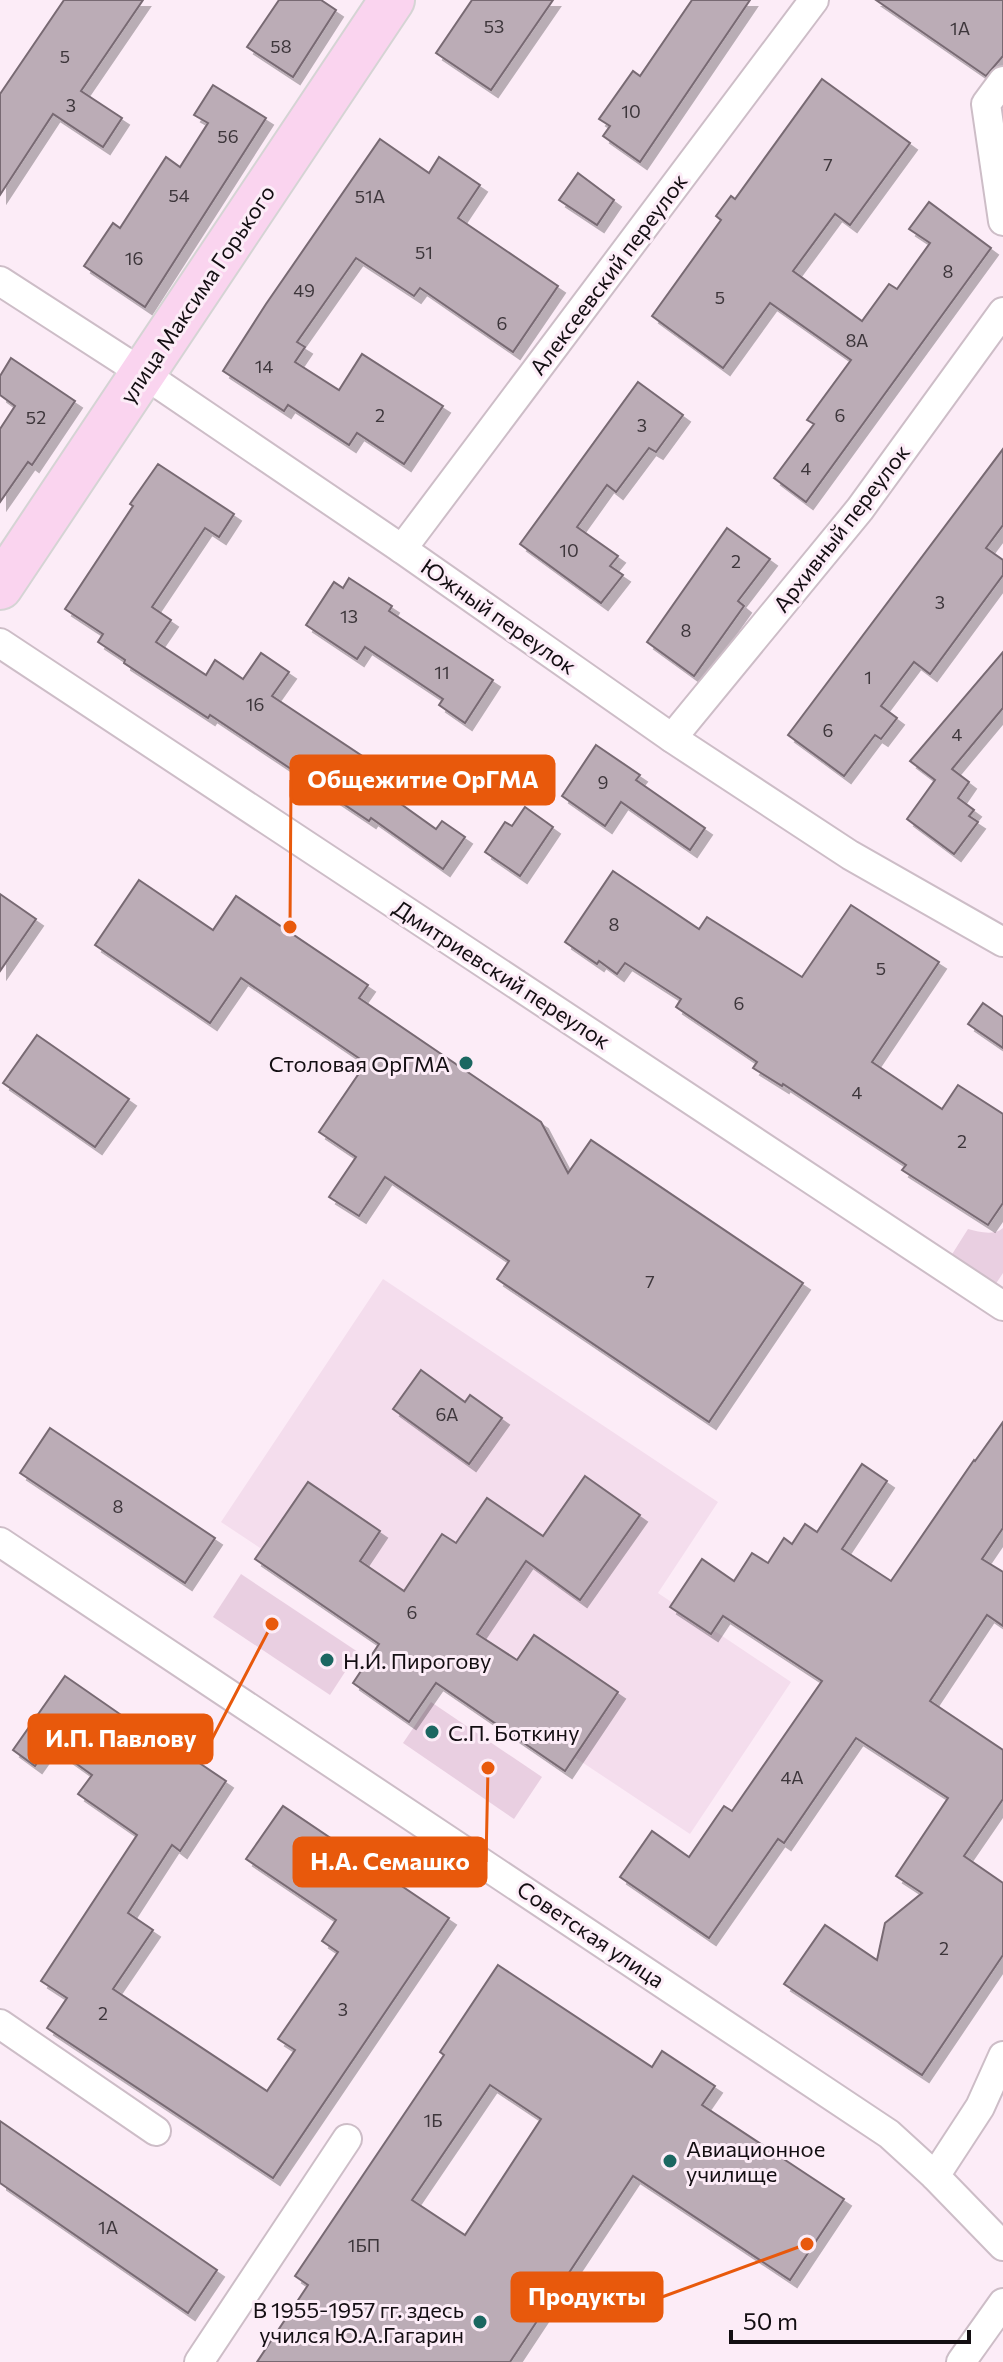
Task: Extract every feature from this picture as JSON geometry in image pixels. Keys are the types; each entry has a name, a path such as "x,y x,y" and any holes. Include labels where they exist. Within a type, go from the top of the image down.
{"main road":[{"name":"улица Максима Горького","path":"0,587 392,0"}],"street":[{"name":"Алексеевский переулок","path":"402,549 814,0"},
{"path":"1003,81 986,104 1003,221"},
{"name":"Южный переулок","path":"0,281 144,374 402,549 672,738 850,855 1003,942"},
{"name":"Архивный переулок","path":"672,738 860,509 1003,312"},
{"name":"Дмитриевский переулок","path":"0,643 1000,1296"},
{"name":"Советская улица","path":"0,1542 889,2134 1003,2246"},
{"path":"0,2024 156,2131"},
{"path":"935,2176 980,2107 1003,2056"},
{"path":"199,2362 347,2139"},
{"path":"961,2362 1003,2303"}],"shaded area":[{"path":"1003,1228 1003,1273 995,1285 944,1267 968,1229 991,1233"},
{"path":"383,1279 718,1502 658,1593 791,1682 690,1834 221,1522"},
{"path":"241,1574 358,1652 330,1695 213,1617"},
{"path":"431,1702 542,1777 514,1819 403,1743"}],"building":[{"path":"64,0 143,0 81,91 122,118 103,147 53,114 0,195 0,94"},
{"path":"279,0 321,0 336,10 293,77 247,47"},
{"path":"472,0 553,0 491,90 436,53"},
{"path":"692,0 750,0 640,162 603,136 610,126 599,119 633,71 640,76"},
{"path":"876,0 1003,0 1003,56 986,76"},
{"path":"822,79 910,143 850,225 835,214 793,271 862,321 889,284 897,289 930,243 909,229 929,202 991,248 806,502 774,478 814,424 807,420 851,360 770,303 723,368 652,316 721,220 716,216 731,196 735,199"},
{"path":"213,85 266,118 145,307 84,266 113,223 120,228 166,157 180,167 208,123 194,115"},
{"path":"380,139 429,173 439,157 480,185 458,218 558,286 513,352 420,288 414,296 356,258 297,342 305,347 295,362 339,390 362,354 443,406 404,464 357,433 349,445 288,405 284,411 223,371"},
{"path":"578,173 614,200 597,225 559,200"},
{"path":"11,358 75,401 32,465 28,462 0,502 0,429 15,406 0,395 0,376"},
{"path":"638,382 683,415 656,452 649,448 616,492 607,485 577,527 618,556 610,566 623,575 601,603 520,544"},
{"path":"1003,449 1003,525 986,548 1003,560 1003,575 930,674 914,662 881,706 897,718 881,739 875,735 844,776 788,735"},
{"path":"158,464 234,514 219,537 205,528 152,607 171,620 156,642 206,675 215,660 243,679 261,653 289,672 272,696 397,779 387,794 436,829 442,821 465,837 443,869 371,818 369,821 210,715 208,718 124,663 125,660 98,642 103,634 65,609"},
{"path":"727,528 770,559 738,601 744,606 694,676 647,642"},
{"path":"349,578 392,606 389,611 493,680 465,723 439,705 443,699 365,647 357,659 306,625 334,582 343,588"},
{"path":"1003,652 1003,708 952,769 969,782 958,798 974,810 969,816 978,822 954,854 907,819 935,780 910,761"},
{"path":"596,745 640,775 636,780 705,828 690,850 621,802 605,826 562,796"},
{"path":"525,807 553,827 520,876 485,852 505,822 512,826"},
{"path":"613,871 699,929 707,917 802,977 851,905 939,962 872,1062 942,1109 958,1085 1003,1114 1003,1203 988,1225 902,1170 906,1165 783,1084 753,1068 757,1062 676,1007 681,999 625,963 617,974 565,942"},
{"path":"139,880 213,930 236,896 368,985 359,998 541,1122 568,1173 591,1140 803,1283 709,1422 497,1279 509,1261 385,1177 359,1216 329,1197 356,1157 319,1132 366,1063 241,978 210,1023 95,945"},
{"path":"0,894 36,919 0,971"},
{"path":"983,1003 1003,1017 1003,1048 968,1024"},
{"path":"37,1035 129,1099 95,1147 3,1083"},
{"path":"421,1370 465,1402 470,1395 502,1418 469,1464 393,1409"},
{"path":"1003,1422 1003,1528 982,1559 1003,1572 1003,1626 987,1615 930,1701 1003,1750 1003,1799 964,1856 1003,1883 1003,1955 922,2075 784,1984 825,1925 877,1960 885,1923 922,1893 896,1876 948,1798 856,1738 784,1843 778,1839 709,1938 620,1877 652,1831 689,1857 724,1806 732,1811 822,1681 723,1616 711,1634 670,1607 702,1559 734,1581 752,1553 768,1563 784,1538 792,1544 805,1524 817,1532 862,1464 887,1481 842,1549 891,1581"},
{"path":"50,1428 215,1538 185,1583 20,1473"},
{"path":"585,1476 640,1515 580,1600 526,1561 477,1634 517,1660 534,1635 618,1692 565,1771 436,1683 409,1722 353,1683 379,1644 255,1559 308,1482 380,1531 360,1561 404,1591 442,1534 456,1543 487,1498 543,1536"},
{"path":"65,1676 186,1760 189,1756 226,1781 180,1851 172,1845 128,1913 153,1930 113,1989 267,2091 295,2050 278,2039 338,1952 322,1941 336,1920 246,1859 283,1806 449,1918 273,2178 47,2028 67,1998 41,1981 137,1835 78,1794 92,1775 50,1745 35,1766 13,1750"},
{"name":"Авиационное училище","path":"498,1965 652,2067 662,2051 715,2086 702,2105 844,2199 790,2280 633,2176 510,2362 257,2362 308,2285 295,2276 444,2055 440,2052","holes":["490,2085 541,2119 465,2235 412,2200"]},
{"path":"0,2121 217,2270 188,2313 0,2183"}],"place":[{"name":"Общежитие ОрГМА","path":"290,927"},
{"name":"Столовая ОрГМА","path":"466,1063"},
{"name":"И.П. Павлову","path":"272,1624"},
{"name":"Н.И. Пирогову","path":"327,1660"},
{"name":"С.П. Боткину","path":"432,1732"},
{"name":"Н.А. Семашко","path":"488,1768"},
{"name":"Авиационное училище","path":"670,2161"},
{"name":"Продукты","path":"807,2244"},
{"name":"В 1955-1957 гг. здесь учился Ю.А.Гагарин","path":"480,2322"}]}
